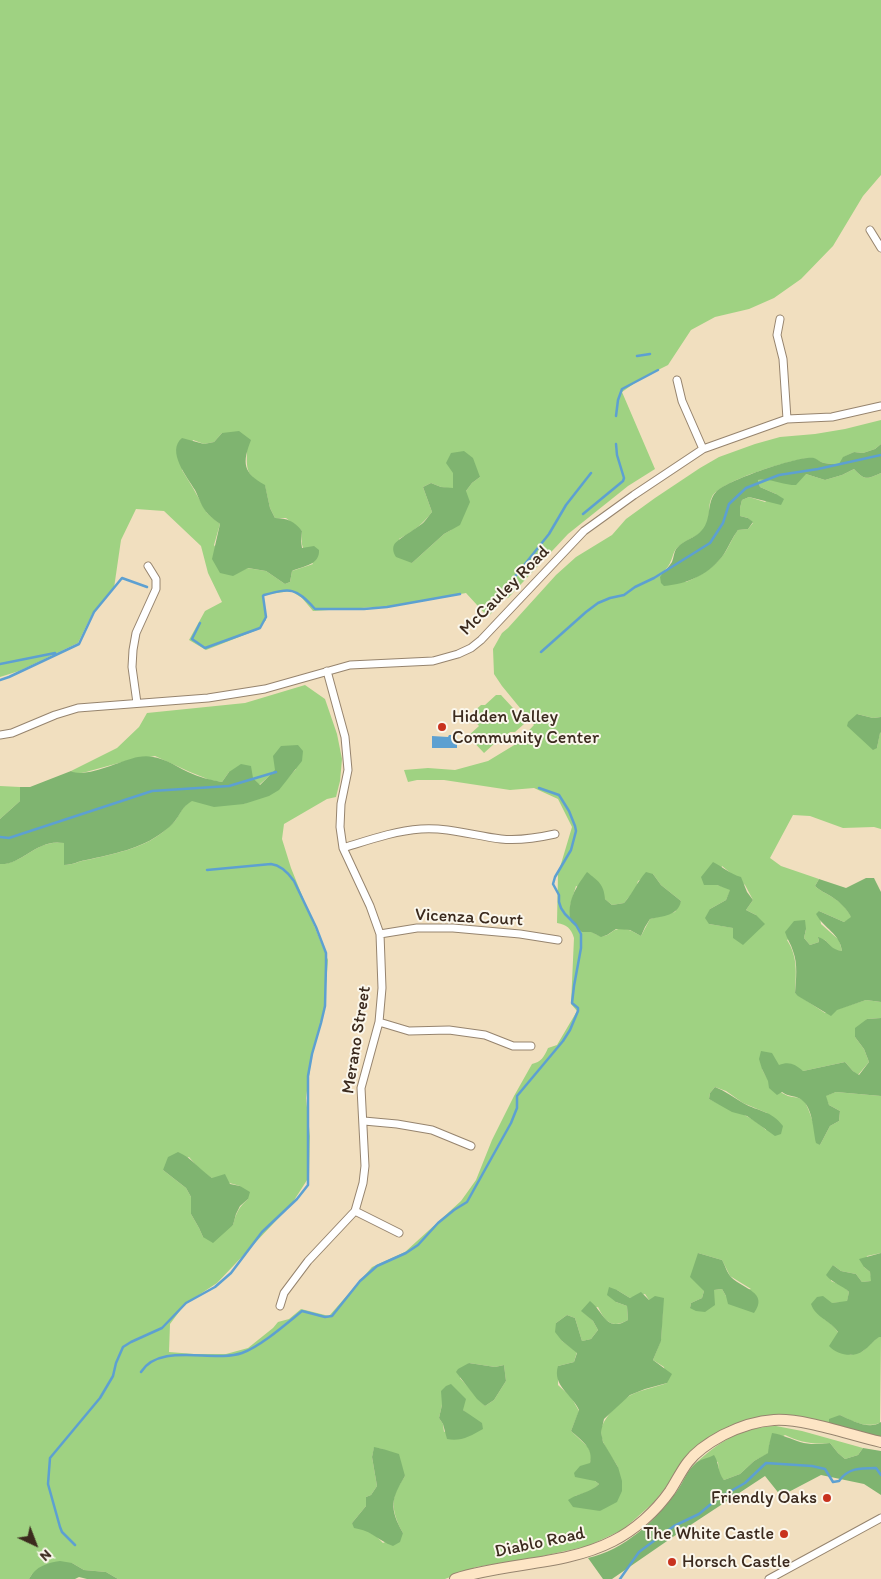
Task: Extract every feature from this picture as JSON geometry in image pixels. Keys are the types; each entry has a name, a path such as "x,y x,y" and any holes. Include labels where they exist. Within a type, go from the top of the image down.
{"street":[{"path":"870,230 881,248"},
{"path":"780,319 777,335 783,359 787,420"},
{"path":"677,380 682,401 703,449"},
{"name":"McCauley Road","path":"0,736 78,708 208,698 265,688 350,665 433,661 458,654 482,640 584,531 634,494 703,449 787,420 832,417 881,406"},
{"path":"137,703 132,667 133,650 136,633 156,589 156,579 148,566"},
{"name":"Merano Street","path":"280,1306 284,1293 308,1261 355,1210 363,1184 365,1166 362,1088 379,1022 382,988 380,934 370,906 343,848 340,827 341,804 348,770 345,737 328,671"},
{"path":"343,848 390,834 423,829 451,831 502,839 533,839 555,834"},
{"name":"Vicenza Court","path":"380,934 417,928 453,928 520,934 558,940"},
{"path":"379,1022 408,1031 449,1030 485,1035 513,1046 531,1046"},
{"path":"364,1122 397,1124 432,1130 471,1146"},
{"path":"355,1210 400,1233"},
{"name":"Diablo Road","path":"456,1579 481,1572 570,1557 613,1541 628,1532 651,1513 669,1493 688,1462 702,1447 750,1424 774,1420 792,1421 881,1442"},
{"path":"769,1579 881,1518"}],"green space":[{"path":"0,0 881,0 881,175 863,196 833,246 801,279 774,298 749,309 715,317 691,330 668,365 642,378 622,392 655,469 628,486 568,534 488,617 466,593 393,606 313,611 302,598 291,591 263,595 266,620 257,630 206,650 189,640 205,611 222,602 208,573 201,546 164,511 136,509 121,540 114,588 92,614 78,643 19,671 0,677","holes":["222,433 247,452 249,473 265,486 270,508 275,518 286,518 302,531 303,549 313,564 292,571 290,582 285,584 266,571 247,568 233,575 214,545 220,524 207,513 182,470 193,440 204,444 214,442","453,473 480,477 466,491 451,530 412,563 399,539 417,527 432,512 423,487 431,483 453,489"]},
{"path":"881,420 881,444 875,449 863,453 854,452 844,457 840,464 824,463 812,458 801,459 757,472 728,484 717,491 712,497 706,526 678,547 665,570 686,582 702,574 716,563 724,554 738,530 748,529 753,523 748,518 740,516 742,500 749,497 765,502 776,494 760,487 758,480 806,474 825,480 854,469 866,478 881,473 881,717 873,718 857,714 877,748 881,732 881,829 874,827 843,828 810,816 793,815 770,858 781,866 819,879 815,886 841,903 852,918 844,922 819,911 821,924 839,940 842,951 834,950 825,940 818,938 819,942 810,945 804,938 806,929 787,940 795,959 795,993 825,1013 866,1000 881,1002 881,1018 867,1019 855,1037 864,1049 869,1062 858,1075 845,1062 803,1071 779,1065 762,1069 769,1081 778,1090 788,1096 800,1098 804,1101 820,1145 830,1126 839,1121 840,1111 829,1105 825,1096 836,1092 881,1096 881,1253 867,1256 864,1267 870,1272 872,1281 862,1282 856,1274 841,1271 833,1265 831,1281 843,1286 849,1292 847,1302 832,1303 824,1319 837,1330 850,1355 863,1351 879,1336 881,1337 880,1423 864,1425 840,1415 829,1424 778,1415 692,1451 678,1467 669,1483 654,1502 622,1530 588,1546 538,1557 476,1567 445,1579 118,1579 106,1572 84,1570 72,1563 32,1574 29,1579 0,1579 0,864 16,861 38,848 54,843 64,843 64,865 137,847 163,832 192,800 244,804 287,779 296,769 276,770 259,785 253,778 229,772 222,782 210,780 155,756 126,761 76,774 71,771 117,748 139,727 147,713 245,703 305,685 325,699 337,734 342,759 336,797 327,799 284,824 282,839 291,868 328,960 324,1010 312,1055 306,1098 310,1136 309,1177 291,1205 217,1283 185,1304 170,1324 169,1352 226,1354 248,1348 278,1322 289,1319 301,1309 329,1316 372,1267 405,1252 461,1201 476,1180 492,1140 532,1064 542,1059 548,1048 557,1045 577,1011 571,1004 574,938 568,928 557,923 558,874 572,827 558,799 534,788 510,790 444,780 408,782 404,770 428,768 455,770 488,761 516,744 534,725 494,674 493,649 502,633 556,575 576,557 612,535 626,519 655,498 719,457 780,437 845,429","holes":["722,866 745,885 753,900 746,910 756,915 734,928 709,924 710,909 726,900 731,889 717,885","653,874 661,885 681,901 675,912 650,919 641,936 622,929 615,930 605,936 597,935 584,924 570,906 576,886 605,899 612,905 624,903 636,888 638,881","715,1087 726,1091 743,1103 767,1113 766,1130 746,1116 709,1099 710,1093","189,1157 201,1171 212,1178 240,1186 248,1199 238,1210 233,1225 203,1237 191,1214 191,1197 186,1188 163,1170","698,1253 722,1260 730,1276 751,1289 726,1296 722,1289 714,1290 690,1308 691,1303 702,1298 704,1291","617,1290 630,1298 645,1294 649,1300 663,1304 661,1340 653,1360 664,1367 667,1383 628,1397 604,1421 601,1437 618,1467 600,1511 575,1496 591,1491 599,1484 595,1481 590,1463 592,1456 588,1447 571,1431 579,1411 571,1397 558,1385 558,1366 574,1362 577,1352 562,1341 556,1323 567,1315 575,1318 582,1341 591,1339 598,1330 593,1321 582,1311 598,1307 606,1320 613,1324 618,1324 628,1320 627,1306 616,1302","469,1363 495,1367 504,1365 506,1381 494,1400 485,1406 460,1378","442,1405 463,1410 469,1415 444,1432 443,1424 439,1418","374,1448 383,1449 405,1476 394,1499 396,1519 403,1533 383,1543 376,1536 352,1523 366,1506 366,1497 371,1495 377,1486 372,1457"]},
{"path":"239,431 251,440 246,455 246,467 252,476 265,485 270,508 275,518 293,522 302,531 302,548 314,546 319,550 319,555 314,562 292,571 290,582 285,584 266,571 248,568 233,576 220,573 212,559 220,524 204,509 177,457 176,450 182,438 204,444 214,442 222,433"},
{"path":"881,444 881,473 872,477 866,478 861,476 854,469 825,480 806,474 796,485 758,480 760,487 784,499 781,505 749,497 742,500 740,516 748,518 753,522 748,529 738,530 718,561 698,577 673,585 664,586 661,583 660,577 672,562 676,549 699,533 705,526 713,496 722,487 747,476 794,460 814,458 824,463 839,464 843,457 854,452 863,453 875,449"},
{"path":"464,451 473,458 480,477 466,491 470,502 460,525 444,534 412,563 396,557 394,545 425,521 432,512 423,487 431,483 441,487 453,488 453,473 446,463 451,453"},
{"path":"496,695 501,695 524,720 524,724 515,732 510,732 499,743 495,743 484,753 468,736 479,726 472,718 472,713"},
{"path":"857,714 873,718 881,717 881,732 877,748 873,750 847,726 848,722"},
{"path":"298,745 303,751 302,761 279,790 269,796 244,804 214,807 192,801 163,832 145,843 116,853 64,865 64,843 54,843 46,844 16,860 0,864 0,819 20,801 20,787 30,787 71,771 85,773 145,756 158,758 196,775 222,782 229,772 241,764 251,766 253,778 260,785 275,770 273,756 281,746"},
{"path":"0,786 20,787 20,801 0,819"},
{"path":"713,862 741,877 747,892 753,900 746,910 756,915 765,924 743,945 733,938 733,928 709,924 705,918 710,909 726,900 730,890 717,885 704,885 701,877"},
{"path":"587,872 600,883 605,899 612,905 624,903 646,872 653,874 661,885 681,901 677,910 650,919 641,936 630,930 616,929 601,937 591,932 582,932 571,922 570,908 573,895"},
{"path":"866,878 874,878 881,892 881,1002 866,1000 837,1010 831,1016 795,993 796,961 785,932 794,921 805,920 804,938 810,945 819,942 818,937 834,949 842,951 838,939 816,914 819,911 844,922 851,917 840,903 815,886 819,879 846,888"},
{"path":"881,1018 881,1096 836,1092 826,1096 829,1105 840,1111 839,1121 830,1126 820,1145 816,1143 811,1115 801,1099 782,1092 777,1095 769,1088 759,1059 761,1051 772,1053 779,1065 792,1064 803,1071 845,1062 859,1075 869,1062 864,1049 855,1037 855,1028 867,1019"},
{"path":"715,1087 743,1103 774,1117 783,1126 781,1134 775,1136 747,1116 732,1112 709,1099 710,1093"},
{"path":"178,1152 212,1178 225,1174 230,1184 240,1186 250,1192 248,1199 240,1206 233,1225 213,1243 203,1237 191,1214 191,1197 186,1188 163,1170 168,1157"},
{"path":"698,1253 722,1260 731,1277 753,1292 758,1300 758,1306 754,1313 728,1304 722,1289 714,1290 715,1305 705,1312 690,1308 691,1303 702,1298 704,1291 690,1277"},
{"path":"881,1253 881,1337 859,1353 850,1355 836,1352 829,1346 838,1332 819,1316 811,1304 817,1297 823,1296 832,1303 847,1301 849,1292 826,1275 833,1265 841,1271 856,1274 862,1282 871,1281 870,1272 859,1259"},
{"path":"609,1287 630,1298 641,1292 649,1300 655,1296 664,1298 661,1341 653,1360 672,1374 667,1383 630,1395 604,1419 601,1432 603,1442 618,1467 622,1481 622,1491 617,1502 600,1511 573,1507 568,1500 599,1484 595,1481 575,1477 574,1473 580,1466 590,1463 591,1458 586,1445 571,1431 579,1410 560,1384 557,1373 558,1366 574,1362 577,1353 562,1341 555,1332 556,1323 567,1315 575,1318 582,1341 591,1339 598,1330 593,1321 581,1311 590,1301 610,1323 621,1323 628,1320 627,1306 616,1302 607,1295"},
{"path":"469,1363 495,1367 504,1365 506,1381 494,1400 485,1406 477,1399 456,1372"},
{"path":"451,1384 466,1399 463,1410 482,1423 483,1429 470,1436 456,1440 447,1439 443,1424 439,1418 442,1405 441,1391"},
{"path":"840,1415 866,1425 881,1422 881,1437 829,1424 829,1419"},
{"path":"776,1426 802,1431 863,1448 858,1455 845,1459 830,1443 818,1444 785,1435 769,1444 769,1453 754,1461 740,1474 724,1480 719,1474 718,1462 706,1459 698,1461 734,1436 753,1429"},
{"path":"772,1433 804,1443 830,1443 845,1459 858,1455 863,1448 881,1451 881,1495 864,1484 821,1475 781,1496 765,1476 612,1579 603,1579 588,1558 614,1548 638,1533 669,1502 688,1472 697,1462 714,1455 724,1480 740,1474 754,1461 768,1453"},
{"path":"374,1447 399,1454 405,1476 397,1491 394,1504 395,1517 403,1533 400,1542 393,1546 366,1531 354,1528 352,1523 366,1506 366,1497 371,1495 377,1486 372,1457"},
{"path":"60,1561 72,1563 84,1570 106,1572 118,1579 87,1579 79,1577 75,1579 29,1579 42,1566"}],"water":[{"path":"449,735 457,735 457,748 432,748 432,736 448,737"}],"waterway":[{"path":"637,356 650,354"},
{"path":"616,416 618,400 622,389 658,370"},
{"path":"583,514 623,481 624,478 617,455 616,444"},
{"path":"541,652 598,603 624,595 710,543 723,523 729,504 746,488 779,475 818,469 881,455"},
{"path":"513,579 549,534 566,505 591,473"},
{"path":"0,680 79,644 94,612 122,578 147,587"},
{"path":"200,623 192,639 205,648 260,628 266,617 263,596 281,591 297,593 315,609 387,607 460,594"},
{"path":"0,664 55,653"},
{"path":"0,837 9,838 152,791 229,786 276,772"},
{"path":"141,1372 150,1363 174,1355 217,1356 242,1353 265,1340 302,1311 325,1317 332,1316 360,1281 377,1266 406,1253 418,1245 438,1223 467,1202 511,1123 517,1108 517,1096 563,1041 578,1011 578,1008 572,1003 581,948 581,934 576,925 561,908 559,895 553,884 555,877 571,850 576,831 569,811 559,795 539,788"},
{"path":"75,1545 62,1532 60,1527 48,1484 50,1458 100,1398 113,1376 123,1347 162,1328 186,1303 215,1287 231,1273 262,1232 297,1199 308,1185 308,1076 325,1006 326,953 294,881 281,868 271,864 207,870"},
{"path":"620,1579 639,1552 674,1526 699,1514 717,1499 745,1483 766,1463 812,1466 825,1469 833,1482 839,1481 850,1471 860,1469 876,1468 881,1475"}],"place":[{"name":"Hidden Valley Community Center","path":"442,727"},
{"name":"Friendly Oaks","path":"827,1498"},
{"name":"The White Castle","path":"784,1534"},
{"name":"Horsch Castle","path":"672,1562"}]}
